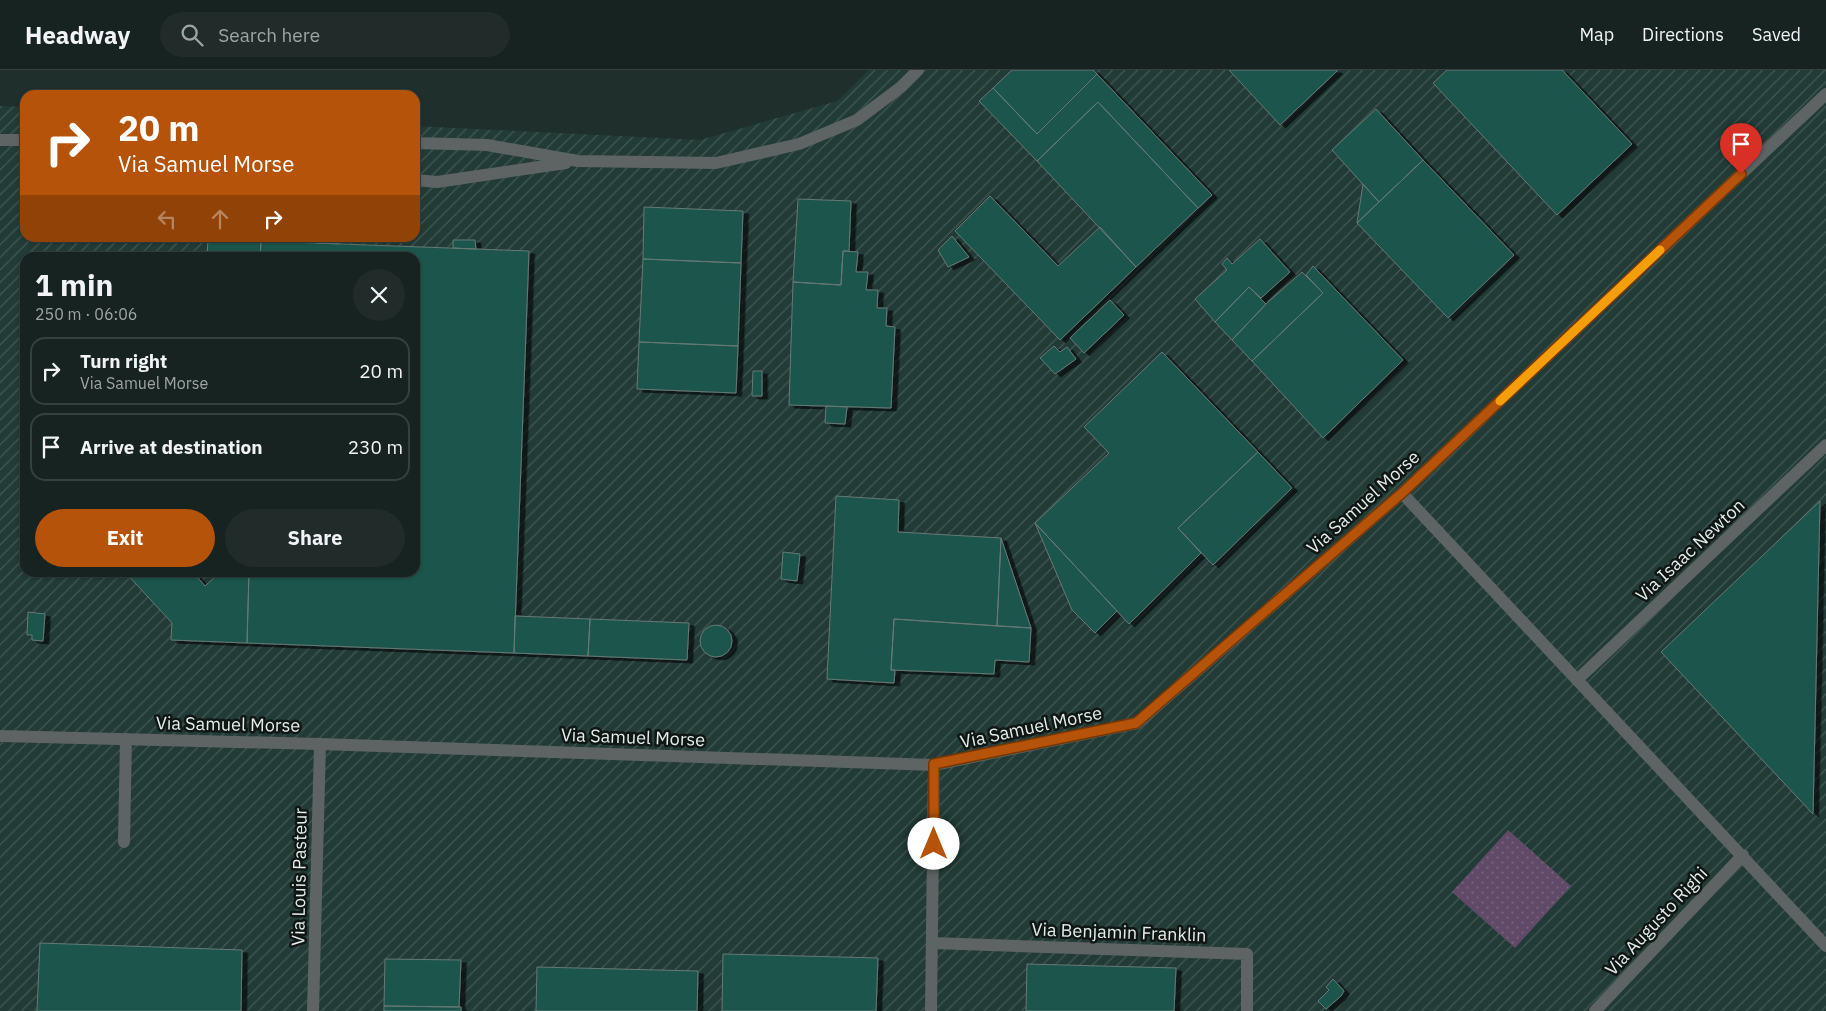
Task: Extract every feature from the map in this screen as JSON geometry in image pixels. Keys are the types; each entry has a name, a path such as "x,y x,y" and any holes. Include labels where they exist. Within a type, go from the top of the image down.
{"street":[{"path":"420,143 487,145 578,161 716,163 799,144 857,120 901,87 918,70"},
{"name":"Via Samuel Morse","path":"0,736 320,744 934,764 1136,723 1402,493 1826,94"},
{"path":"0,140 20,140"},
{"path":"420,180 437,182 578,161"},
{"name":"Via Isaac Newton","path":"1577,680 1826,445"},
{"path":"1402,493 1826,946"},
{"path":"124,842 126,739"},
{"name":"Via Louis Pasteur","path":"313,1011 320,744"},
{"path":"931,1011 934,764"},
{"name":"Via Augusto Righi","path":"1595,1011 1742,855"},
{"name":"Via Benjamin Franklin","path":"933,943 1247,954 1247,1011"}],"shaded area":[{"path":"869,70 1826,70 1826,1011 0,1011 0,106 20,107 20,242 420,242 420,126 700,140 837,101"},
{"path":"1508,830 1571,886 1515,948 1452,892"}],"building":[{"path":"1012,70 1093,70 1097,74 1037,134 993,88"},
{"path":"1229,70 1336,70 1337,71 1280,125"},
{"path":"1447,70 1562,70 1632,144 1557,215 1433,83"},
{"path":"1097,74 1212,195 1198,208 1098,102 1037,161 979,101 993,88 1037,134"},
{"path":"1098,102 1198,208 1136,267 1037,161"},
{"path":"1376,109 1423,160 1379,202 1332,150"},
{"path":"1423,160 1514,255 1448,318 1357,223"},
{"path":"1363,184 1379,202 1357,223"},
{"path":"990,196 1058,266 1100,227 1136,267 1060,340 955,231"},
{"path":"798,199 851,201 849,251 843,251 841,285 793,282"},
{"path":"644,207 743,211 741,263 643,259"},
{"path":"952,236 969,257 948,267 938,250"},
{"path":"1260,239 1290,272 1261,298 1249,287 1215,322 1195,299 1227,270 1222,264 1227,258 1232,264"},
{"path":"453,240 475,240 476,249 453,248"},
{"path":"208,242 261,242 260,252 207,252"},
{"path":"261,242 529,251 514,653 247,643 249,577 420,577 420,252 260,252"},
{"path":"339,242 339,244 316,243"},
{"path":"843,251 858,252 856,272 868,272 866,290 878,290 877,308 887,308 886,326 895,327 891,408 789,405 793,282 841,285"},
{"path":"643,259 741,263 738,346 639,342"},
{"path":"1313,266 1403,360 1323,438 1252,361 1323,293 1306,275"},
{"path":"1302,272 1323,293 1252,361 1232,340 1266,304"},
{"path":"1249,287 1266,304 1232,340 1215,322"},
{"path":"1110,300 1124,315 1084,353 1070,338"},
{"path":"639,342 738,346 736,393 637,389"},
{"path":"1054,346 1060,352 1067,347 1076,359 1055,374 1040,358"},
{"path":"1162,352 1258,452 1178,528 1201,553 1129,624 1035,523 1109,453 1084,427"},
{"path":"753,371 762,371 762,396 752,396"},
{"path":"826,406 847,407 845,424 825,423"},
{"path":"1258,452 1292,488 1213,565 1178,528"},
{"path":"836,496 899,500 898,532 1001,538 997,626 894,619 891,670 895,670 894,683 827,679"},
{"path":"1820,501 1813,814 1661,652"},
{"path":"1035,523 1117,611 1095,633 1072,610"},
{"path":"1001,538 1031,628 997,626"},
{"path":"783,552 800,554 797,581 781,579"},
{"path":"130,577 197,577 205,586 215,577 249,577 247,643 171,640 172,623"},
{"path":"28,612 45,614 43,641 32,640 32,635 27,635"},
{"path":"515,616 590,619 588,656 514,653"},
{"path":"590,619 689,623 687,660 588,656"},
{"path":"894,619 1031,628 1029,662 995,660 994,674 891,670"},
{"path":"716,625 722,626 727,630 731,635 731,647 727,652 722,656 716,657 710,656 705,652 701,647 700,641 701,635 705,630 710,626"},
{"path":"40,943 242,950 241,1011 37,1011"},
{"path":"723,954 878,958 876,1011 722,1011"},
{"path":"385,959 461,960 459,1007 384,1006"},
{"path":"1027,964 1176,968 1174,1011 1026,1011"},
{"path":"537,967 698,971 697,1011 536,1011"},
{"path":"1333,979 1344,991 1326,1009 1318,1001 1329,990 1326,987"},
{"path":"384,1006 461,1007 461,1011 384,1011"}],"slow traffic":[{"path":"1500,401 1660,250"}],"route":[{"path":"934,844 934,764 1136,723 1402,493 1741,174"}]}
